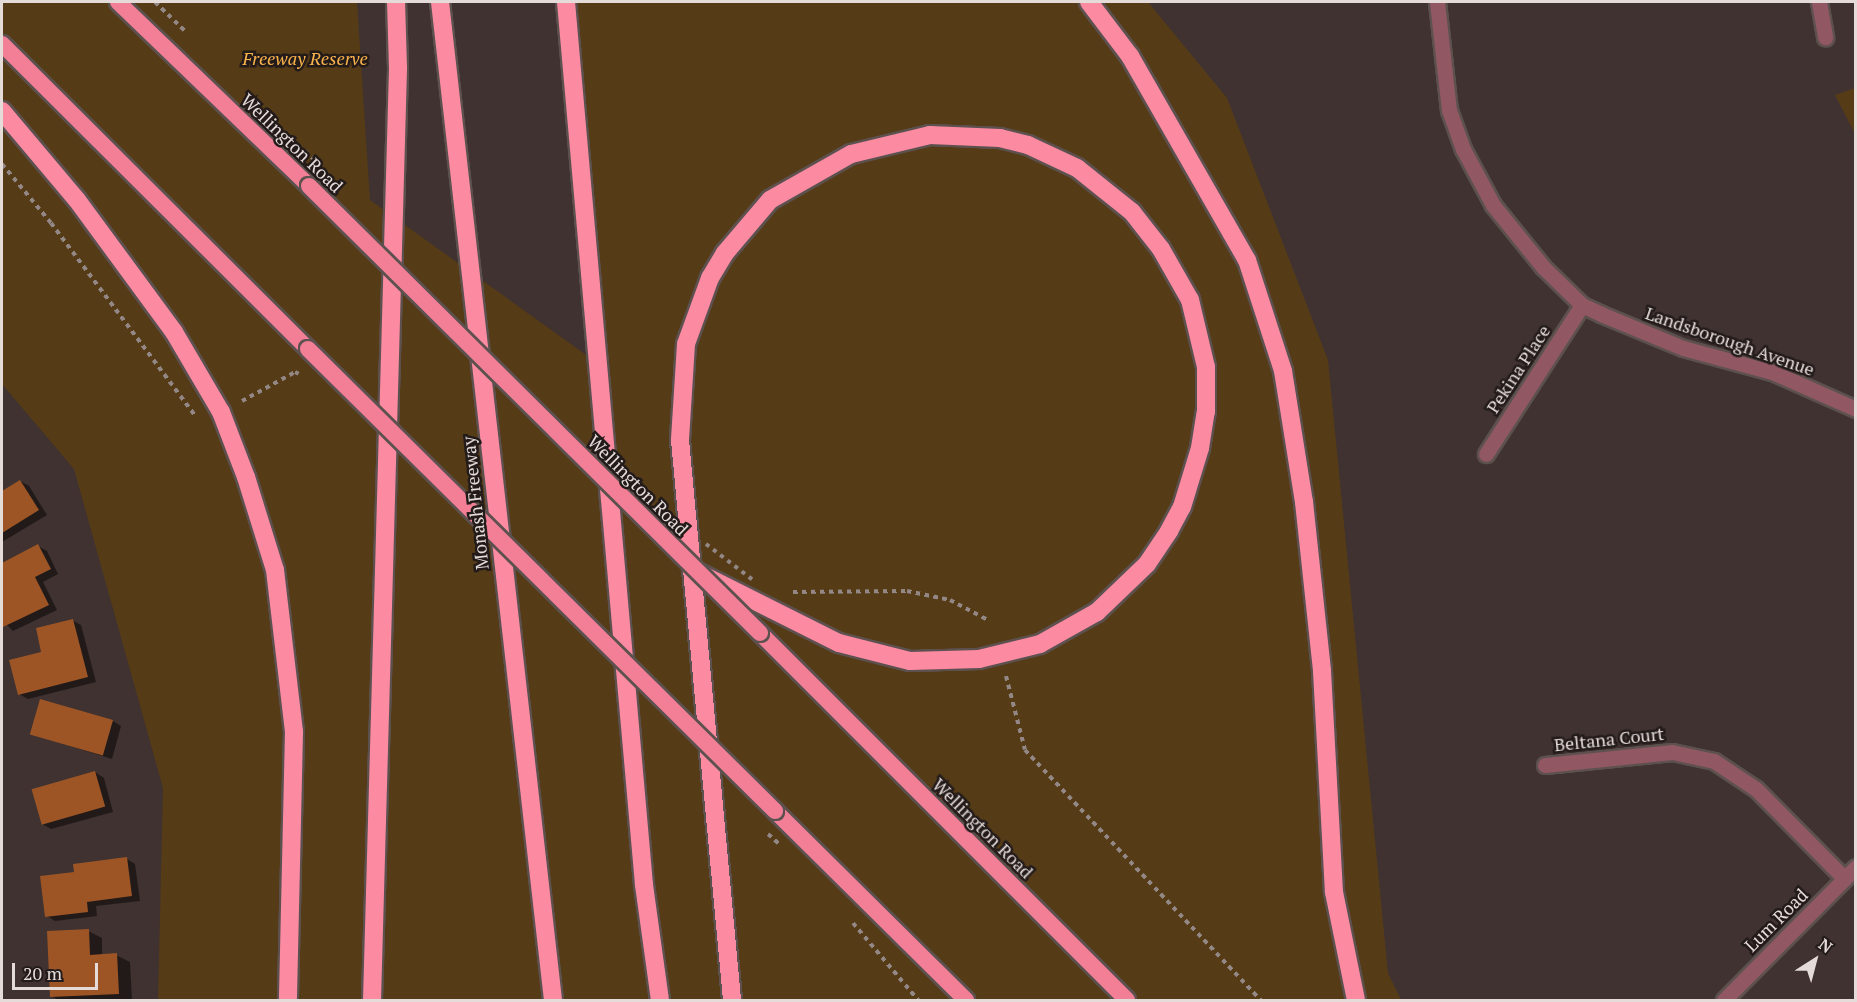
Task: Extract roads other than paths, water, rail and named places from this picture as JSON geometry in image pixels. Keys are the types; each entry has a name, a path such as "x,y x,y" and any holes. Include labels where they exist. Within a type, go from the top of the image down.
{"highway":[{"name":"Wellington Road","path":"118,2 309,186 1127,1000"},
{"path":"372,1000 382,520 398,68 396,2"},
{"name":"Monash Freeway","path":"440,2 553,1000"},
{"path":"566,2 644,885 660,1000"},
{"path":"1089,2 1130,56 1247,260 1283,371 1304,502 1322,671 1334,892 1356,1000"},
{"path":"2,44 966,1000"},
{"path":"2,111 77,200 168,323 221,412 246,477 275,570 294,732 288,1000"},
{"path":"699,573 760,594 839,643 910,661 955,662 1040,644 1097,612 1130,583 1147,564 1182,507 1200,448 1206,412 1206,367 1190,300 1161,249 1132,212 1077,168 1028,145 974,135 930,135 851,154 819,168 770,200 732,244 710,278 686,344 680,441 732,1000"}],"street":[{"name":"Landsborough Avenue","path":"1437,2 1449,110 1473,172 1513,234 1582,305 1671,344 1772,372 1856,409"},
{"path":"1819,2 1825,37"},
{"name":"Pekina Place","path":"1486,454 1582,305"},
{"name":"Beltana Court","path":"1545,765 1672,752 1714,761 1756,789 1844,878"},
{"name":"Lum Road","path":"1724,1000 1856,867"}],"park label":[{"name":"Freeway Reserve","path":"305,58"}]}
